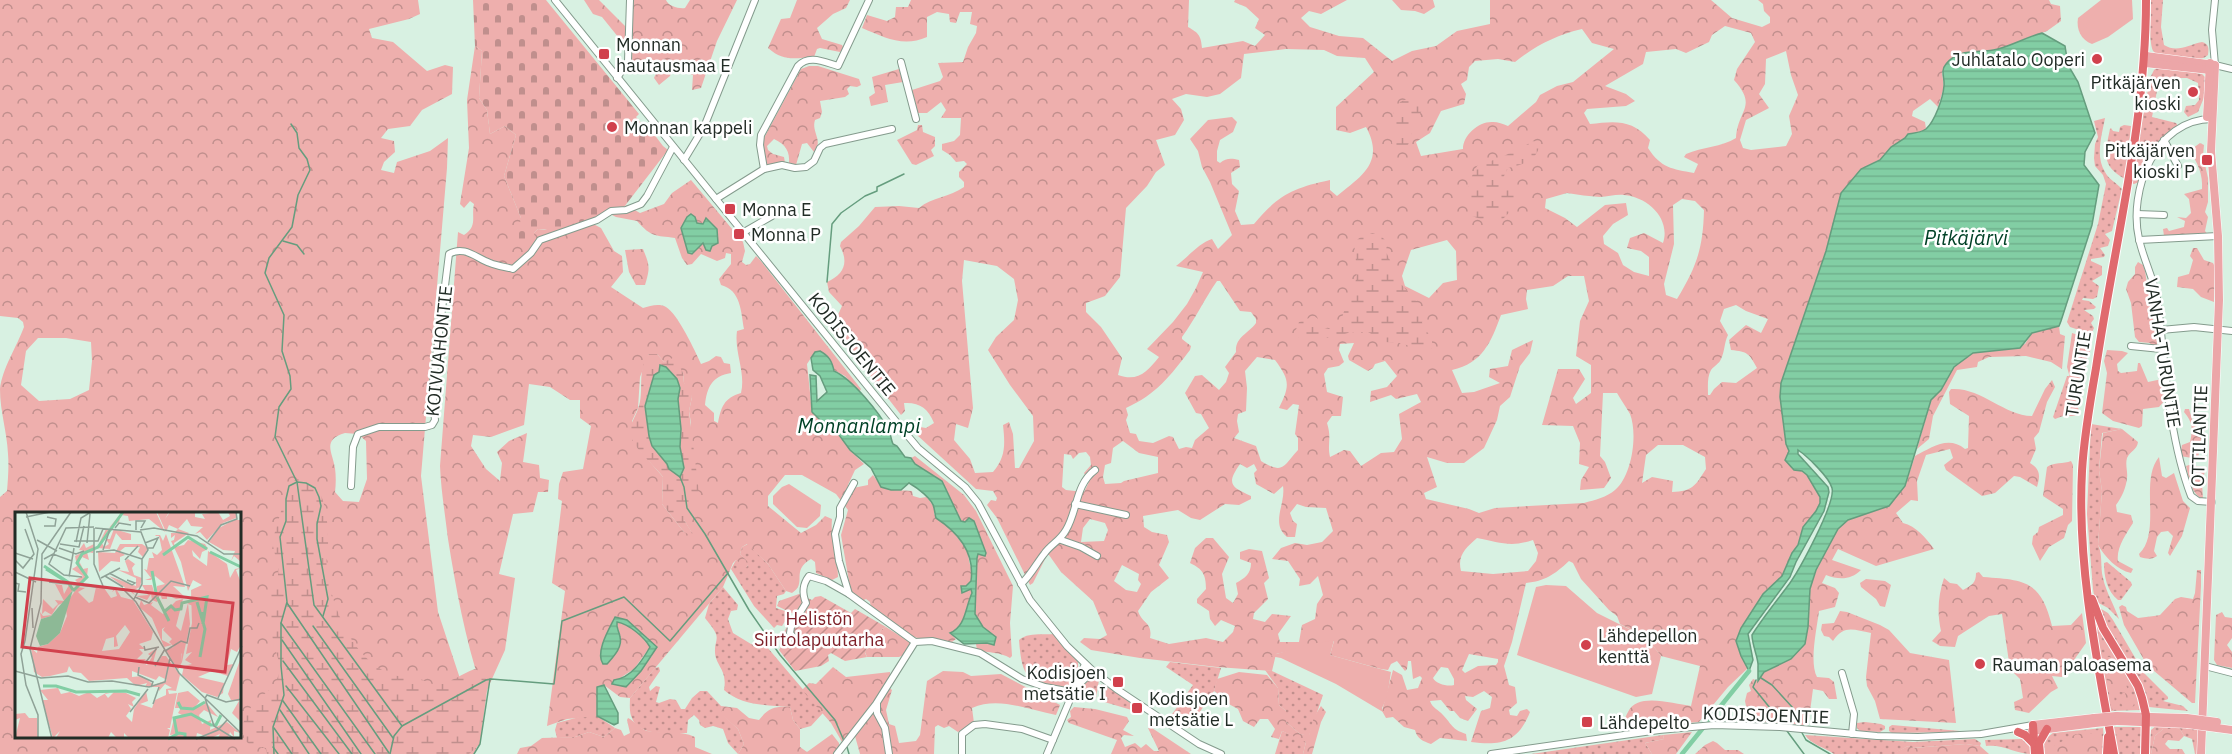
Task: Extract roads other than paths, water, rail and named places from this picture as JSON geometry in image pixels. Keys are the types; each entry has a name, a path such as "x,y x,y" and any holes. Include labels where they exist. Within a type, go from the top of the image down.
{"highway":[{"name":"TURUNTIE","path":"2114,754 2114,721 2086,579 2081,508 2085,439 2140,107 2146,60 2146,0"},
{"path":"2086,579 2103,628 2138,686 2146,718 2145,754"},
{"path":"2107,754 2114,721"},
{"path":"2034,729 2040,754"},
{"path":"2035,754 2036,743 2047,729"},
{"path":"2018,732 2036,743"}],"main road":[{"path":"2146,60 2213,67"},
{"name":"OTTILANTIE","path":"2201,754 2218,330 2218,236 2210,119 2213,67"},
{"name":"KODISJOENTIE","path":"2034,729 2094,720 2146,718 2217,725"},
{"name":"KODISJOENTIE","path":"2034,729 2047,729 2094,720"},
{"path":"2217,725 2232,725"},
{"path":"2217,725 2232,730"}],"street":[{"name":"KODISJOENTIE","path":"555,0 918,448 965,487 978,503 1021,584 1051,628 1093,671 1192,740 1221,754"},
{"path":"617,78 628,61 630,0"},
{"path":"684,160 704,127 755,0"},
{"path":"764,169 760,145 761,135 798,66 806,59 838,66 869,0"},
{"path":"2215,0 2212,24 2213,46 2210,52 2213,67 2232,70"},
{"path":"901,62 916,119"},
{"name":"VANHA-TURUNTIE","path":"2210,119 2191,122 2174,130 2164,140 2140,186 2137,214 2139,240 2153,276 2179,458 2188,489 2194,500 2211,502"},
{"path":"716,199 764,169 782,165 806,167 814,161 820,148 825,144 892,129"},
{"path":"2164,140 2178,166"},
{"name":"KOIVUAHONTIE","path":"351,486 353,447 358,434 379,427 425,427 432,425 435,420 432,389 449,254 456,250 464,251 490,263 513,269 531,253 540,240 597,220 611,211 626,210 641,204 673,147"},
{"path":"2137,214 2164,214"},
{"path":"744,232 772,216"},
{"path":"2139,240 2218,236"},
{"path":"2161,330 2194,327 2232,331"},
{"path":"2131,346 2162,349"},
{"path":"1021,584 1033,571 1048,548 1061,540 1068,527 1084,480 1095,470"},
{"path":"849,594 839,561 835,534 840,508 854,483"},
{"path":"1075,504 1126,515"},
{"path":"1061,540 1081,547 1096,556"},
{"path":"798,644 790,633 791,627 806,603 802,595 804,582 809,576 813,576 849,594 915,642 932,641 980,653 1022,679 1045,687 1072,691"},
{"path":"837,754 876,704 915,642"},
{"path":"1047,754 1085,664"},
{"path":"2205,666 2232,673"},
{"path":"1072,691 1093,671"},
{"path":"1842,673 1854,714 1852,734"},
{"path":"876,704 877,713 885,728 889,754"},
{"path":"962,754 962,734 979,724 1015,728 1053,740"},
{"name":"KODISJOENTIE","path":"1491,754 1624,734 1714,725 1780,727 1918,737 2018,732 2034,729"},
{"name":"KODISJOENTIE","path":"2004,731 2011,728 2034,729"}],"water":[{"name":"Pitkäjärvi","path":"2042,33 2065,46 2068,65 2078,82 2095,133 2085,152 2084,165 2099,185 2092,225 2059,326 2032,333 2020,348 1973,353 1954,367 1941,390 1931,400 1905,486 1889,506 1848,520 1838,529 1816,570 1810,589 1805,644 1791,659 1764,672 1758,681 1758,663 1752,635 1799,568 1815,538 1832,496 1832,488 1827,478 1798,450 1798,454 1828,487 1829,492 1824,511 1790,577 1748,634 1753,660 1749,671 1736,641 1741,628 1763,594 1782,576 1798,545 1803,527 1820,503 1820,497 1807,475 1802,471 1794,470 1785,460 1789,451 1786,444 1780,397 1781,383 1826,251 1841,193 1861,169 1880,160 1891,147 1908,134 1926,129 1942,97 1943,69 1951,59 1963,53 1998,49"},
{"path":"691,214 697,223 703,224 706,218 717,229 718,243 712,246 710,251 706,250 703,243 692,254 688,253 681,228"},
{"name":"Monnanlampi","path":"820,351 830,359 834,371 849,381 872,406 889,431 893,444 905,457 911,458 915,464 942,481 961,521 965,522 969,518 974,521 986,553 985,556 978,554 977,558 975,614 983,627 996,637 994,645 964,644 950,633 962,621 972,593 971,589 962,593 961,586 966,586 971,581 972,571 964,545 952,530 936,518 931,501 909,483 901,490 881,487 871,468 850,450 839,435 835,424 826,426 812,412 810,375 816,376 817,401 827,392 820,376 813,370 811,358 815,352"},
{"path":"660,365 666,367 677,379 680,388 678,399 680,447 684,468 680,477 669,469 652,446 649,436 645,406 654,375 659,372"},
{"path":"615,617 627,620 657,647 641,671 626,687 612,684 614,680 626,676 635,668 650,647 636,631 617,622 620,644 617,652 607,664 603,664 602,647"},
{"path":"604,685 618,713 618,723 614,725 597,716 597,687"}],"waterway":[{"path":"291,124 297,133 299,148 307,159 310,170 298,195 292,227 269,258 265,273 284,315 282,351 290,376 291,389 279,407 275,437 297,482 314,605 402,726"},
{"path":"827,282 832,224 841,213 865,196 877,191 877,187 904,174"},
{"path":"283,241 297,245 304,254"},
{"path":"680,477 687,508 705,534 749,610 780,655 835,720 844,741"},
{"path":"274,754 273,727 284,695 281,623 287,602 280,537 286,521 286,499 289,486 297,482 306,483 315,488 321,506 317,524 317,539 328,599 323,616"},
{"path":"390,754 394,736 402,726 486,680 554,684 562,621 624,597 670,641 728,573"},
{"path":"287,603 389,753"},
{"path":"281,623 375,754"},
{"path":"313,626 393,738"},
{"path":"282,640 361,754"},
{"path":"283,661 352,754"},
{"path":"1682,754 1749,671"},
{"path":"1761,678 1772,685 1793,708 1799,727"},
{"path":"474,754 480,744 490,679"},
{"path":"1756,680 1753,687 1783,724"},
{"path":"286,686 339,754"},
{"path":"283,701 321,754"},
{"path":"280,710 309,754"},
{"path":"274,728 292,754"},
{"path":"1787,731 1804,754"},
{"path":"1801,731 1806,740 1830,754"},
{"path":"273,747 278,754"},
{"path":"847,747 849,754"}],"place":[{"name":"Monnan hautausmaa E","path":"604,54"},
{"name":"Juhlatalo Ooperi","path":"2097,59"},
{"name":"Pitkäjärven kioski","path":"2193,92"},
{"name":"Monnan kappeli","path":"612,127"},
{"name":"Pitkäjärven kioski P","path":"2207,160"},
{"name":"Monna E","path":"730,209"},
{"name":"Monna P","path":"739,234"},
{"name":"Lähdepellon kenttä","path":"1586,645"},
{"name":"Rauman paloasema","path":"1980,664"},
{"name":"Kodisjoen metsätie I","path":"1118,682"},
{"name":"Kodisjoen metsätie L","path":"1137,708"},
{"name":"Lähdepelto","path":"1587,722"}],"park label":[{"name":"Helistön Siirtolapuutarha","path":"819,628"}]}
